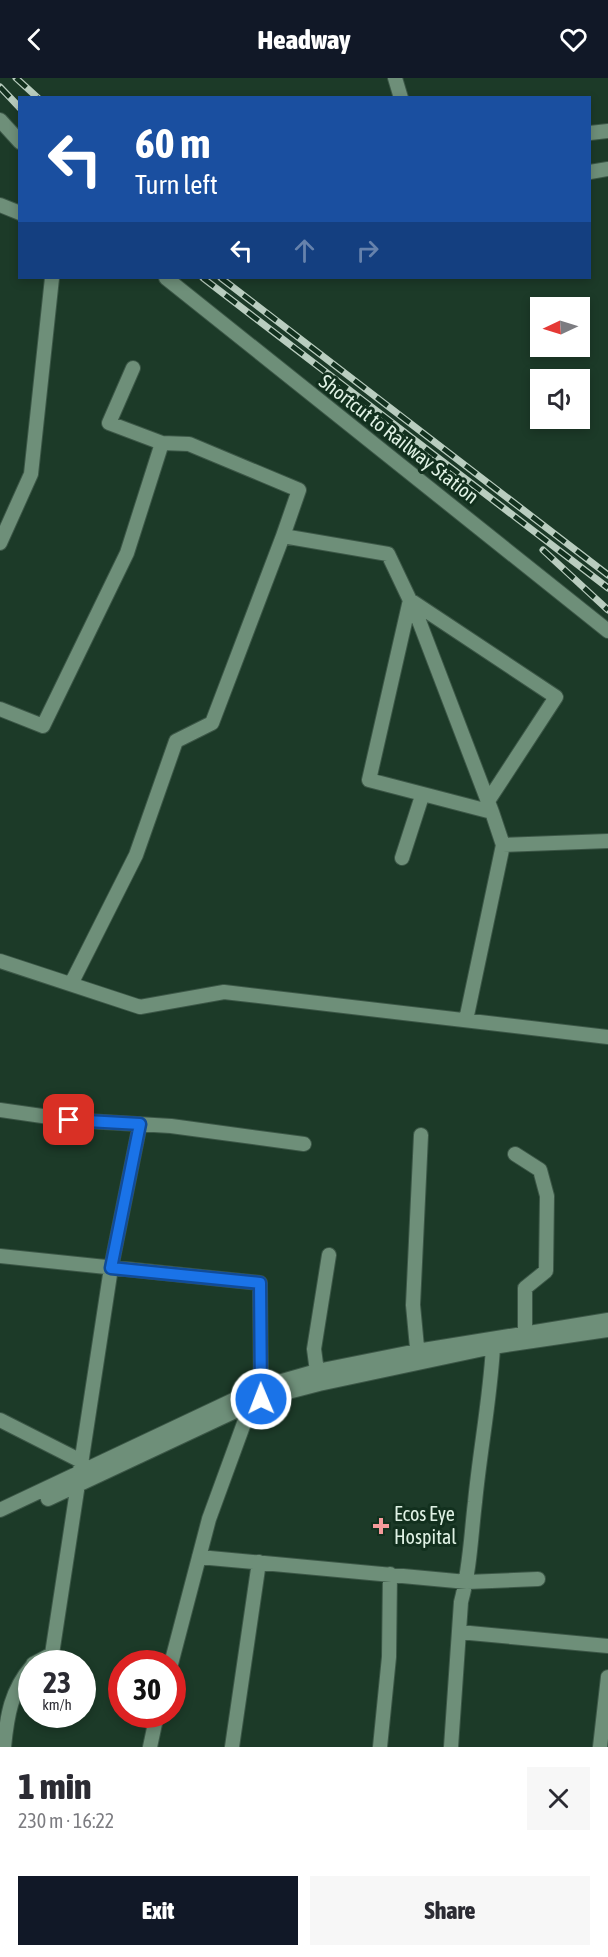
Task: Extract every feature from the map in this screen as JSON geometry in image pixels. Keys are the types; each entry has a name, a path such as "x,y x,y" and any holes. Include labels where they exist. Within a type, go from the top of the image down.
{"street":[{"path":"395,78 400,96"},
{"path":"0,120 18,140"},
{"path":"591,133 608,130"},
{"path":"591,172 608,169"},
{"path":"0,205 18,212"},
{"path":"0,543 31,474 52,279"},
{"name":"Shortcut to Railway Station","path":"167,279 608,631"},
{"path":"71,984 135,855 176,741 212,723 284,536 299,490 189,444 162,443 109,423 133,368"},
{"path":"0,709 43,726 127,553 162,443"},
{"path":"284,536 388,554 410,600 490,806 504,845 466,1020"},
{"path":"410,600 369,780 422,796 490,806"},
{"path":"410,600 556,697 490,806"},
{"path":"402,858 422,796"},
{"path":"504,845 608,841"},
{"path":"0,961 140,1008 224,992 608,1037"},
{"path":"0,1110 69,1120 140,1124 304,1144"},
{"path":"53,1650 111,1268 140,1124"},
{"path":"418,1357 413,1305 421,1135"},
{"path":"515,1154 540,1170 547,1196 546,1271 525,1288 525,1337"},
{"path":"318,1377 314,1349 329,1255"},
{"path":"0,1256 260,1283 258,1397 209,1519 175,1650"},
{"path":"0,1520 258,1397 318,1377 608,1320"},
{"path":"418,1357 493,1347 525,1337 608,1330"},
{"path":"450,1747 461,1602 467,1582 475,1500 490,1405 493,1347"},
{"path":"0,1510 78,1481 258,1397"},
{"path":"0,1420 81,1461"},
{"path":"199,1557 467,1582 538,1579"},
{"path":"232,1747 259,1562"},
{"path":"380,1747 389,1657 390,1574"},
{"path":"459,1632 608,1646"},
{"path":"600,1747 608,1677"},
{"path":"4,1747 6,1724 18,1686"},
{"path":"150,1747 154,1728"}],"railway":[{"path":"16,78 36,96"},
{"path":"0,87 18,106"},
{"path":"204,279 608,588"},
{"path":"222,279 608,575"},
{"path":"543,550 608,610"}],"place":[{"name":"Ecos Eye Hospital","path":"381,1526"}],"route":[{"path":"69,1120 140,1124 111,1268 260,1283 261,1399"}]}
